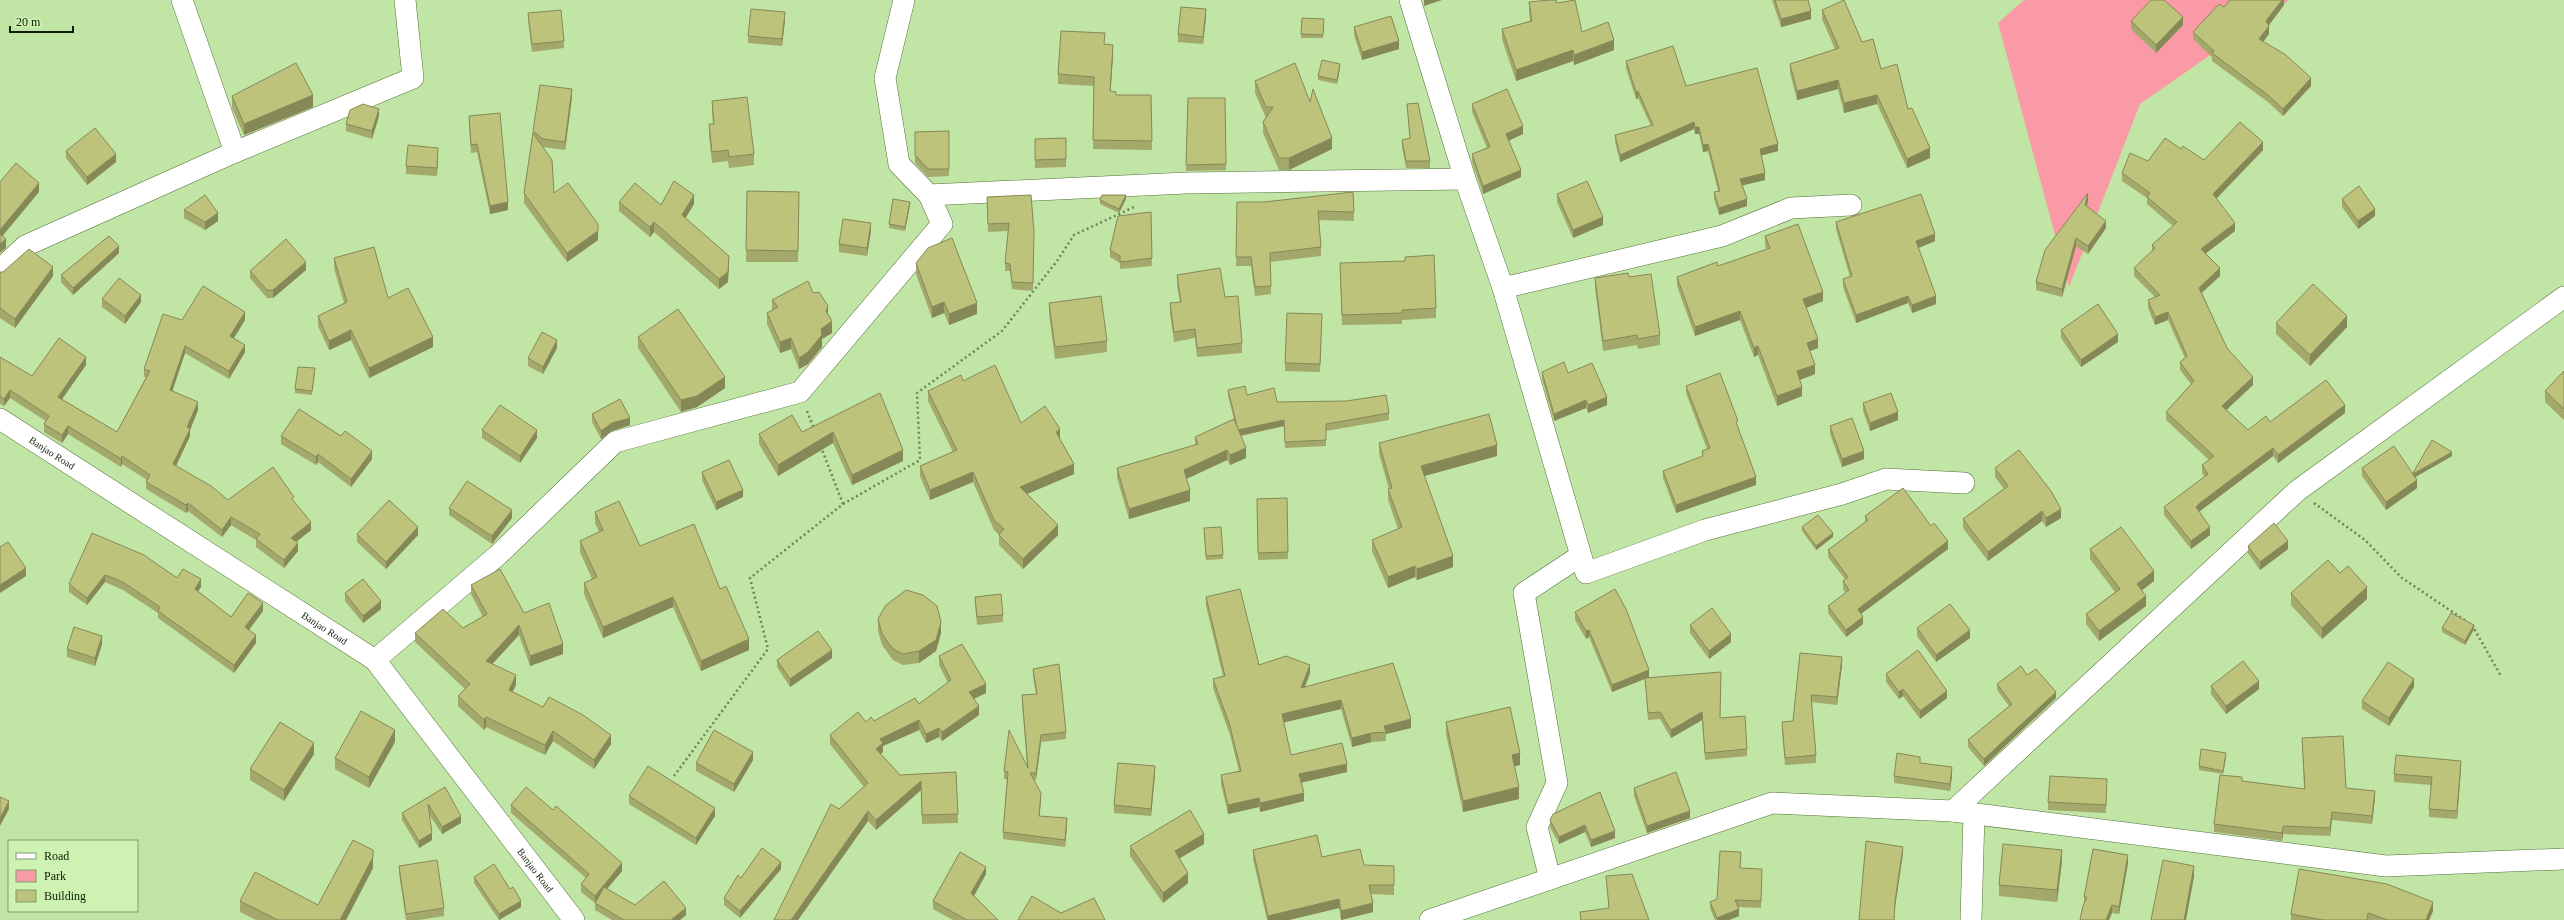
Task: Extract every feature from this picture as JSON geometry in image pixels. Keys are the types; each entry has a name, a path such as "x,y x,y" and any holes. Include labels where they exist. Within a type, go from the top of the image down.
{"street":[{"path":"182,0 235,152"},
{"path":"0,270 25,246 235,152 413,78 405,0"},
{"path":"375,660 498,555 615,442 800,392 942,224 929,195 899,164 885,78 904,0"},
{"path":"1410,0 1465,179 1503,288 1586,573 1705,530 1842,494 1886,479 1964,482"},
{"path":"929,195 1186,183 1465,179"},
{"path":"1503,288 1722,236 1791,208 1852,205"},
{"path":"1953,811 2297,491 2564,297"},
{"name":"Banjao Road","path":"0,419 375,660 574,920"},
{"path":"1550,879 1537,827 1557,782 1524,593 1580,556"},
{"path":"1430,920 1772,803 1953,811 2386,866 2564,859"},
{"path":"1971,920 1974,814"}],"path":[{"path":"674,776 768,649 750,578 843,504 920,460 917,393 1002,331 1057,261 1074,235 1137,206"},
{"path":"800,392 817,437"},
{"path":"820,444 843,504"},
{"path":"2297,491 2365,540 2402,578 2473,626 2501,676"}],"green space":[{"path":"2024,0 2289,0 2140,104 2069,287 1998,23"}],"building":[{"path":"1556,0 1557,3 1575,0 1582,32 1608,22 1614,40 1574,55 1573,50 1516,70 1502,29 1532,21 1529,2"},
{"path":"1775,0 1808,0 1811,11 1781,19"},
{"path":"1844,0 1862,42 1873,39 1881,69 1897,64 1908,109 1912,108 1930,148 1907,159 1877,95 1844,103 1838,80 1797,91 1790,64 1839,48 1822,10"},
{"path":"2151,0 2164,0 2183,17 2156,45 2131,21"},
{"path":"2230,0 2282,0 2266,21 2269,26 2259,39 2286,55 2311,78 2283,109 2268,95 2212,53 2214,51 2193,32 2219,4 2224,7"},
{"path":"1181,7 1206,9 1203,37 1178,34"},
{"path":"751,9 785,12 782,39 748,36"},
{"path":"561,10 564,41 532,44 528,13"},
{"path":"1391,16 1399,41 1362,52 1354,27"},
{"path":"1302,18 1324,19 1323,35 1301,34"},
{"path":"1061,31 1105,33 1104,44 1113,45 1110,91 1116,92 1116,95 1151,95 1152,141 1093,140 1094,77 1058,74"},
{"path":"1673,46 1686,86 1757,68 1778,144 1760,149 1765,173 1740,179 1747,199 1719,208 1714,192 1720,191 1708,144 1703,145 1699,127 1695,127 1694,122 1620,155 1615,135 1653,125 1638,91 1636,92 1626,61"},
{"path":"1322,60 1340,64 1337,80 1318,76"},
{"path":"296,63 313,95 244,124 232,96"},
{"path":"1295,63 1310,102 1313,89 1332,138 1289,158 1279,158 1263,122 1273,107 1266,107 1255,81"},
{"path":"540,85 572,89 565,142 543,139 533,131"},
{"path":"1507,89 1523,126 1506,134 1521,170 1483,186 1472,154 1490,147 1472,104"},
{"path":"747,97 754,154 729,157 728,150 712,152 709,124 714,124 712,101"},
{"path":"1188,98 1225,98 1226,164 1186,165"},
{"path":"1418,103 1430,161 1406,161 1402,140 1410,138 1407,104"},
{"path":"363,104 379,109 372,131 346,124 350,110"},
{"path":"500,113 508,202 490,206 477,144 471,145 469,116"},
{"path":"2240,122 2263,142 2213,194 2235,223 2201,249 2220,268 2199,288 2227,348 2253,377 2222,406 2248,430 2266,416 2270,422 2326,380 2345,405 2278,455 2273,448 2200,503 2196,507 2210,527 2191,541 2164,507 2208,474 2202,465 2214,456 2166,412 2194,381 2180,362 2187,356 2168,312 2155,317 2148,300 2160,295 2134,268 2155,248 2152,245 2177,222 2147,197 2150,193 2122,173 2130,153 2148,161 2165,138 2181,149 2183,146 2204,160"},
{"path":"95,128 116,154 87,177 66,151"},
{"path":"949,131 949,169 928,169 915,155 915,132"},
{"path":"533,133 552,160 554,193 568,183 598,224 598,231 567,253 524,193"},
{"path":"1066,138 1066,159 1035,160 1035,139"},
{"path":"408,145 438,148 437,168 406,166"},
{"path":"16,163 39,183 0,230 0,182"},
{"path":"674,181 694,195 682,215 729,256 728,272 719,279 654,222 650,227 619,202 635,183 661,205"},
{"path":"1587,181 1603,217 1573,230 1557,194"},
{"path":"2359,186 2375,209 2358,221 2342,199"},
{"path":"747,191 799,192 798,251 746,250"},
{"path":"1353,192 1354,212 1318,211 1321,247 1270,253 1271,286 1255,287 1251,257 1236,257 1237,202 1264,202"},
{"path":"2088,193 2085,205 2106,221 2088,246 2076,238 2062,289 2036,282 2045,250"},
{"path":"1921,194 1935,234 1916,241 1936,296 1912,305 1908,296 1856,315 1843,279 1852,276 1836,222"},
{"path":"205,195 218,213 205,222 184,210"},
{"path":"1031,195 1034,232 1033,283 1012,282 1010,264 1005,263 1009,223 988,224 987,197"},
{"path":"1102,195 1126,195 1119,209 1100,200"},
{"path":"893,199 910,202 905,227 889,224"},
{"path":"1151,212 1152,258 1120,262 1120,256 1110,250 1118,216"},
{"path":"843,219 871,223 867,248 839,244"},
{"path":"1798,224 1823,292 1803,299 1818,339 1807,343 1815,365 1797,371 1802,387 1777,396 1758,346 1754,348 1740,311 1695,327 1677,277 1717,262 1718,266 1770,248 1765,236"},
{"path":"0,234 6,239 0,244"},
{"path":"109,236 119,246 73,288 61,275"},
{"path":"952,238 977,303 949,314 944,302 932,307 916,263 928,248"},
{"path":"286,239 306,262 273,290 267,290 250,271"},
{"path":"374,247 388,298 408,288 433,337 369,368 351,330 329,341 318,316 347,302 334,258"},
{"path":"29,249 53,267 15,319 0,308 0,272 3,272"},
{"path":"1434,255 1436,308 1402,310 1402,313 1342,315 1340,263 1405,261 1405,257"},
{"path":"1220,268 1225,297 1238,296 1242,343 1197,348 1195,329 1174,332 1170,303 1181,302 1177,275"},
{"path":"1628,273 1629,277 1651,274 1660,335 1638,339 1637,335 1603,341 1595,278"},
{"path":"119,278 141,295 125,316 102,299"},
{"path":"808,281 813,293 819,292 828,306 826,311 832,321 821,329 822,335 808,352 799,358 791,338 780,342 767,313 778,307 772,300"},
{"path":"2313,284 2347,316 2310,355 2276,323"},
{"path":"203,286 245,312 230,336 245,345 229,371 185,346 170,390 198,402 187,427 190,429 173,464 211,486 228,500 273,467 294,497 292,499 311,522 291,538 298,543 284,560 256,539 260,534 231,517 222,530 188,503 186,505 146,482 150,475 122,456 121,459 68,426 62,435 44,424 49,416 10,390 4,399 0,396 0,357 32,376 59,338 86,357 58,397 117,432 150,371 144,369 163,314 182,320"},
{"path":"1101,296 1107,341 1055,347 1049,303"},
{"path":"2098,304 2118,334 2081,360 2061,330"},
{"path":"678,309 725,377 697,396 681,400 638,337"},
{"path":"1287,313 1322,314 1320,364 1285,363"},
{"path":"542,332 557,340 543,367 528,358"},
{"path":"1564,362 1568,373 1592,363 1607,397 1588,405 1586,400 1554,414 1542,372"},
{"path":"995,365 1021,423 1045,406 1060,429 1056,432 1074,464 1020,487 1058,525 1023,559 999,535 1004,529 994,520 973,472 930,490 920,466 957,450 928,391 961,375 963,381"},
{"path":"298,367 315,368 312,391 295,389"},
{"path":"2564,371 2564,409 2545,391"},
{"path":"1720,373 1738,421 1736,422 1756,477 1676,505 1663,471 1703,456 1702,451 1710,448 1686,386"},
{"path":"1245,386 1247,395 1274,388 1277,402 1346,401 1386,395 1389,413 1326,424 1326,440 1285,442 1284,420 1238,430 1228,390"},
{"path":"880,393 903,450 852,475 833,432 778,465 759,434 792,415 802,432"},
{"path":"1891,393 1898,412 1870,423 1863,403"},
{"path":"620,399 630,418 612,423 601,431 592,414"},
{"path":"500,405 537,430 520,456 482,430"},
{"path":"299,409 341,436 345,431 372,451 351,479 318,454 316,457 281,436"},
{"path":"1489,414 1497,445 1421,466 1453,556 1417,569 1415,566 1388,577 1372,540 1402,527 1388,489 1392,488 1379,443"},
{"path":"1852,418 1864,451 1842,459 1830,426"},
{"path":"1234,419 1246,448 1230,455 1227,450 1184,470 1190,490 1129,509 1117,468 1198,444 1195,437"},
{"path":"2432,440 2452,452 2413,474 2413,473"},
{"path":"2394,446 2417,480 2386,502 2362,468"},
{"path":"2019,450 2051,491 2061,509 2046,518 2042,511 1988,552 1963,519 2008,486 1995,468"},
{"path":"729,460 743,490 716,502 702,472"},
{"path":"467,481 512,510 492,536 449,508"},
{"path":"1903,488 1931,526 1934,523 1948,541 1858,609 1863,617 1846,630 1828,606 1849,590 1843,581 1848,577 1828,550 1868,520 1865,516"},
{"path":"1287,498 1288,552 1258,553 1257,499"},
{"path":"389,500 418,527 386,562 357,534"},
{"path":"619,501 640,546 694,524 720,589 726,586 749,639 701,661 673,597 603,627 584,583 597,577 580,541 603,530 595,512"},
{"path":"1818,515 1833,533 1816,546 1802,527"},
{"path":"2274,523 2288,541 2260,562 2248,546"},
{"path":"1221,527 1223,555 1206,556 1204,528"},
{"path":"2121,527 2154,571 2137,584 2146,596 2099,631 2086,614 2120,589 2090,549"},
{"path":"92,533 144,555 177,578 183,569 201,579 195,589 231,617 248,593 263,603 245,627 256,635 234,665 158,611 160,607 123,582 105,575 87,598 69,584"},
{"path":"8,542 26,568 0,585 0,547"},
{"path":"2328,560 2340,573 2348,566 2367,587 2322,628 2291,593"},
{"path":"500,569 524,613 549,603 563,644 530,656 519,625 486,661 516,675 509,690 543,707 549,697 583,715 611,735 594,760 553,731 545,745 486,717 484,720 458,696 470,684 415,633 443,609 463,628 487,614 471,585"},
{"path":"363,579 381,601 363,616 345,593"},
{"path":"1240,589 1259,665 1286,656 1310,665 1301,688 1393,663 1411,719 1384,726 1386,732 1371,733 1352,738 1341,700 1282,714 1291,755 1342,743 1347,764 1299,774 1304,793 1260,803 1259,798 1228,805 1221,775 1241,771 1230,726 1213,679 1225,676 1206,597"},
{"path":"1615,589 1626,609 1649,670 1612,685 1589,630 1586,631 1575,612"},
{"path":"906,590 923,595 937,606 941,622 936,640 919,651 903,654 893,649 882,634 878,619 886,605"},
{"path":"1001,594 1003,615 977,617 975,597"},
{"path":"1950,604 1970,630 1936,655 1917,628"},
{"path":"1712,608 1731,634 1709,651 1690,625"},
{"path":"2451,613 2474,625 2465,641 2442,628"},
{"path":"74,627 102,636 95,658 67,649"},
{"path":"818,631 832,650 790,679 777,660"},
{"path":"962,644 986,684 969,692 979,706 942,732 939,728 926,734 919,720 880,739 883,743 876,749 900,775 956,772 958,814 922,815 921,781 876,820 868,811 791,920 774,920 831,804 839,809 868,783 830,735 858,712 866,722 871,717 874,721 915,698 919,704 951,680 939,656"},
{"path":"1918,650 1947,691 1920,711 1903,689 1899,692 1886,674"},
{"path":"1800,653 1842,657 1837,697 1811,695 1816,755 1785,758 1782,722 1793,721"},
{"path":"2243,661 2259,681 2226,706 2211,686"},
{"path":"2388,662 2414,679 2389,718 2362,701"},
{"path":"1059,664 1066,732 1041,735 1036,773 1030,773 1041,793 1039,816 1067,818 1065,840 1003,832 1008,772 1004,771 1009,730 1028,768 1022,695 1037,694 1033,669"},
{"path":"2021,666 2027,675 2036,669 2056,692 1984,759 1968,740 2012,704 1997,684"},
{"path":"1721,672 1720,718 1745,716 1747,749 1705,753 1702,712 1671,730 1660,712 1648,713 1645,678"},
{"path":"1510,707 1520,753 1512,755 1519,787 1463,801 1446,722"},
{"path":"361,711 395,730 369,777 335,758"},
{"path":"280,722 314,743 284,790 250,769"},
{"path":"714,730 753,752 734,784 696,763"},
{"path":"2343,736 2346,788 2375,791 2372,816 2332,812 2330,828 2283,826 2282,833 2214,824 2220,775 2242,777 2242,781 2305,789 2302,738"},
{"path":"2201,749 2226,753 2223,771 2199,766"},
{"path":"1897,753 1920,757 1920,763 1952,767 1950,784 1894,776"},
{"path":"2396,755 2461,761 2457,811 2429,809 2432,777 2394,774"},
{"path":"1118,763 1155,766 1151,809 1114,805"},
{"path":"648,766 715,808 696,838 629,796"},
{"path":"1676,772 1690,811 1647,826 1634,788"},
{"path":"2050,776 2107,779 2106,805 2048,802"},
{"path":"445,787 461,816 442,827 428,804 432,833 419,841 402,813"},
{"path":"526,787 553,810 556,806 622,863 595,896 581,884 589,874 511,805"},
{"path":"1600,792 1615,831 1591,840 1585,825 1559,837 1550,820 1553,814"},
{"path":"0,797 9,801 0,818"},
{"path":"1190,810 1204,834 1175,851 1188,873 1163,893 1130,846"},
{"path":"1317,835 1322,857 1360,849 1364,865 1394,866 1394,885 1369,885 1373,903 1341,911 1339,899 1268,916 1253,850"},
{"path":"353,840 373,850 373,857 340,920 278,920 240,901 255,872 318,905"},
{"path":"1866,841 1903,847 1895,901 1894,920 1859,920"},
{"path":"2003,844 2062,850 2057,890 1999,885"},
{"path":"762,848 781,862 740,911 724,898 738,875 741,878"},
{"path":"2093,849 2128,855 2119,907 2112,905 2106,920 2080,920 2083,906 2087,897 2084,897"},
{"path":"1720,851 1741,852 1740,868 1762,869 1761,901 1735,900 1739,909 1717,918 1710,902 1717,899"},
{"path":"960,852 986,867 971,893 998,920 967,920 933,901"},
{"path":"437,860 444,908 406,914 399,866"},
{"path":"2163,860 2194,866 2184,920 2151,920"},
{"path":"494,864 510,889 513,887 521,901 499,914 474,877"},
{"path":"2299,869 2387,884 2433,902 2426,920 2388,920 2368,913 2367,920 2323,920 2291,914"},
{"path":"1632,874 1649,920 1581,920 1580,912 1609,908 1606,876"},
{"path":"664,881 686,908 671,920 624,920 595,903 604,887 635,905"},
{"path":"1032,896 1061,913 1094,898 1105,920 1018,920"}]}
